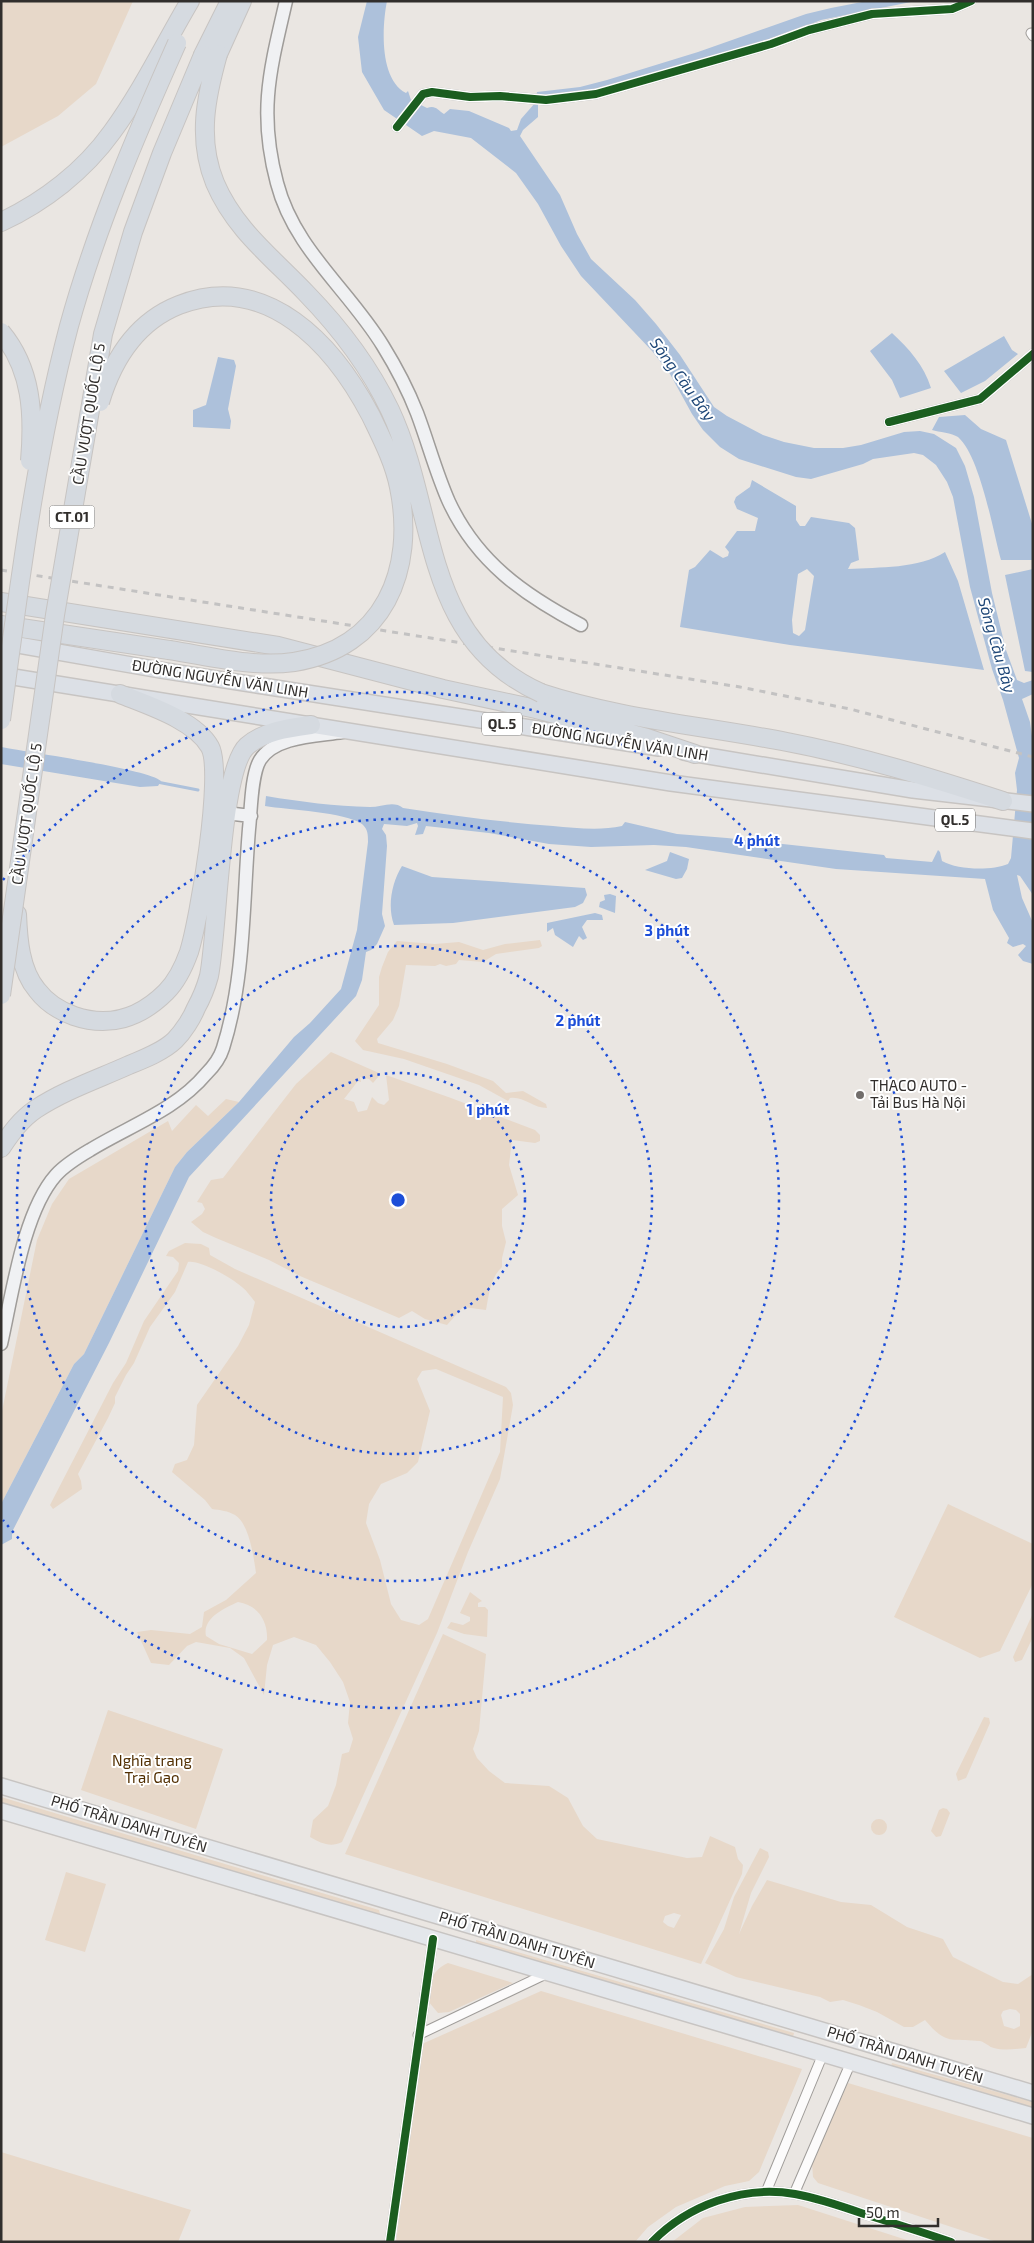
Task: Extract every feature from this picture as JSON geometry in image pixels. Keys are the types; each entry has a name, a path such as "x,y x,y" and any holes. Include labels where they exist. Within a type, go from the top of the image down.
{"highway":[{"path":"1,222 28,209 74,174 111,133 172,41 190,1"},
{"name":"CT.01","path":"1,720 20,579 40,456 70,325 104,221 172,41 197,1"},
{"name":"CT.01","path":"210,54 230,1"},
{"path":"242,1 210,54 210,84 204,117 207,154 220,193 232,216 259,248 334,323 358,354 377,384 395,420 408,455 434,558 447,596 460,621 482,651 500,670 541,693 608,710 788,742 896,767 1003,800"},
{"name":"CẦU VƯỢT QUỐC LỘ 5","path":"1,995 55,615 82,465 102,334 133,232 162,153 210,54"},
{"path":"1,625 237,661 293,662 323,654 347,643 363,631 383,609 400,570 404,537 399,485 382,438 346,374 330,352 290,317 271,307 244,299 221,297 191,302 168,310 148,322 134,336 117,360 106,384 82,465"},
{"path":"1,332 20,358 29,386 31,406 31,448 20,579"},
{"path":"1,602 278,646 443,689 536,709 647,738 695,754"},
{"name":"ĐƯỜNG NGUYỄN VĂN LINH","path":"1,642 160,670 913,790 1033,804"},
{"name":"ĐƯỜNG NGUYỄN VĂN LINH","path":"1,674 671,784 1033,831"},
{"path":"28,804 17,915 18,938 23,960 36,990 55,1007 86,1020 116,1021 134,1015 148,1007 168,990 184,966 199,911 215,775 214,757 204,738 168,714 120,694"},
{"path":"1,1148 13,1130 35,1110 66,1092 148,1057 175,1040 196,1010 208,978 226,813 238,757 246,747 258,738 274,732 311,725"}],"main road":[{"path":"286,1 270,70 266,114 269,148 276,180 292,222 314,258 362,315 384,346 410,396 449,501 478,548 492,565 523,592 581,625"},
{"path":"1,1344 28,1231 39,1203 52,1180 81,1155 172,1104 202,1079 223,1050 234,998 255,773 260,760 270,750 284,743 349,732"},
{"path":"226,813 251,816"},
{"name":"PHỐ TRẦN DANH TUYÊN","path":"1,1786 1033,2093"},
{"name":"PHỐ TRẦN DANH TUYÊN","path":"1,1811 1033,2116"},
{"path":"433,1938 438,1916"},
{"path":"829,2056 842,2036"}],"street":[{"path":"397,127 423,94 432,92 470,97 514,97 546,100 596,94 630,86 771,44 809,30 872,14 952,9 971,1"},
{"path":"889,422 980,399 1033,354"},
{"path":"390,2242 433,1938"},
{"path":"418,2035 548,1973"},
{"path":"766,2192 829,2056"},
{"path":"794,2194 851,2062"},
{"path":"652,2242 685,2215 710,2203 738,2195 766,2192 794,2194 821,2200 951,2242"}],"green space":[{"path":"1,1 133,1 96,84 58,116 1,147"},
{"path":"540,940 542,946 539,948 496,954 483,962 459,960 456,964 446,966 440,964 435,966 406,965 399,1006 393,1020 377,1039 378,1043 447,1064 493,1081 506,1093 523,1091 546,1104 547,1108 515,1098 510,1098 508,1101 479,1085 404,1059 363,1050 355,1041 379,1005 379,977 388,952 397,941 435,944 459,942 483,950 505,944"},
{"path":"331,1052 379,1073 379,1076 373,1083 369,1079 360,1077 361,1082 358,1081 344,1099 354,1102 358,1112 367,1110 372,1097 378,1103 384,1105 389,1100 386,1075 535,1130 540,1135 540,1141 535,1143 512,1140 509,1165 518,1195 502,1209 502,1226 506,1242 502,1267 492,1281 486,1310 463,1307 447,1325 425,1319 412,1311 399,1318 203,1232 191,1222 202,1214 205,1209 202,1203 197,1202 211,1180 223,1178 296,1084"},
{"path":"226,1099 239,1102 187,1152 175,1167 84,1354 74,1364 1,1504 1,1416 37,1240 52,1204 69,1179 168,1121 172,1131 196,1105 208,1116"},
{"path":"185,1243 201,1244 209,1248 210,1255 235,1269 506,1387 511,1393 513,1405 500,1479 468,1552 437,1633 342,1842 338,1844 326,1844 310,1837 313,1820 328,1806 336,1785 342,1754 349,1752 353,1739 348,1723 350,1702 343,1682 316,1645 294,1637 273,1645 267,1665 264,1695 244,1658 230,1648 196,1642 187,1646 169,1665 151,1663 137,1632 151,1630 190,1634 202,1627 204,1612 226,1600 256,1573 250,1541 240,1519 230,1513 212,1509 205,1500 172,1472 175,1464 187,1460 194,1445 197,1405 238,1346 249,1325 255,1302 244,1289 216,1270 188,1262 175,1292 150,1327 134,1363 115,1397 115,1403 108,1418 78,1474 82,1489 53,1509 50,1505 113,1383 126,1363 144,1321 178,1271 179,1263 173,1257 166,1256 169,1251","holes":["436,1369 503,1397 500,1452 428,1619 419,1625 401,1620 391,1604 380,1560 366,1523 369,1504 381,1484 407,1473 418,1462 430,1411 417,1379 422,1371","238,1602 256,1610 266,1626 267,1640 252,1654 219,1644 206,1636 207,1624 211,1619"]},
{"path":"948,1504 1033,1544 1033,1583 1000,1651 980,1658 894,1617"},
{"path":"470,1592 482,1601 478,1603 478,1607 485,1607 488,1610 487,1637 464,1634 447,1628 451,1622 463,1625 470,1621 470,1617 460,1613"},
{"path":"1033,1613 1033,1637 1022,1660 1015,1662 1013,1657"},
{"path":"443,1634 486,1654 479,1731 473,1749 477,1758 489,1771 505,1783 549,1786 568,1798 583,1826 597,1839 687,1858 702,1857 710,1836 735,1847 738,1859 743,1865 742,1874 701,1964 345,1854","holes":["674,1913 681,1915 674,1928 663,1922 665,1916"]},
{"name":"Nghĩa trang Trại Gạo","path":"108,1710 223,1749 196,1829 81,1790"},
{"path":"984,1717 989,1718 990,1723 966,1778 958,1781 956,1774"},
{"path":"1,1797 379,1910 380,1914 379,1916 1,1804"},
{"path":"947,1809 950,1813 941,1836 936,1837 931,1831 939,1810"},
{"path":"879,1819 885,1821 887,1827 885,1833 879,1835 873,1833 871,1827 873,1821"},
{"path":"760,1848 768,1852 769,1857 751,1893 739,1934 767,1880 841,1902 871,1905 907,1927 943,1939 953,1957 1003,1982 1018,1984 1033,1974 1033,2030 1026,2048 1010,2050 992,2047 980,2041 950,2039 939,2034 925,2020 913,2027 904,2027 877,2012 859,2005 843,2000 830,2002 820,1997 736,1977 705,1963 724,1929 734,1897","holes":["1016,2010 1020,2014 1020,2026 1014,2029 1004,2026 1001,2015 1003,2011"]},
{"path":"66,1872 106,1884 85,1952 45,1940"},
{"path":"476,1940 794,2033 793,2037 476,1944"},
{"path":"448,1963 513,1983 449,2012 438,2013 428,2001 430,1984 434,1974"},
{"path":"541,1991 802,2069 759,2172 749,2181 725,2186 676,2207 648,2227 635,2242 396,2242 422,2044"},
{"path":"892,2063 1033,2102 1033,2108 891,2066"},
{"path":"848,2083 1033,2138 1033,2242 997,2242 818,2183 813,2177 812,2163"},
{"path":"1,2152 191,2210 178,2242 1,2242"},
{"path":"798,2205 913,2242 672,2242 703,2218 745,2207"}],"water":[{"name":"Sông Cầu Bây","path":"367,1 387,1 384,24 384,51 387,64 397,86 406,93 408,91 411,100 427,108 434,108 444,114 450,109 469,111 509,128 511,131 517,130 521,119 535,103 537,92 580,87 607,80 698,52 806,14 867,1 916,1 821,20 784,35 635,80 583,93 575,92 538,101 538,117 523,130 520,136 560,195 577,234 591,259 635,300 656,324 680,355 714,407 763,435 784,442 814,448 843,448 861,445 904,432 920,431 934,434 956,448 965,466 974,497 992,593 1006,650 1017,680 1024,683 1033,680 1033,694 1022,699 1030,722 1033,743 1033,895 1020,876 1017,875 1022,898 1033,923 1033,964 1023,961 1018,955 1026,946 1023,944 1013,947 1007,943 1009,938 993,910 985,879 836,869 686,847 654,845 591,847 549,844 489,833 426,826 423,834 415,835 417,823 407,826 384,824 382,829 386,835 387,846 382,914 385,926 377,944 366,952 362,980 356,996 189,1177 109,1343 12,1532 12,1539 1,1545 1,1504 74,1364 84,1354 175,1167 187,1152 239,1102 294,1037 310,1023 341,989 357,930 368,842 367,830 362,824 343,817 265,806 266,796 344,806 370,807 396,804 403,808 459,816 579,828 614,828 622,826 625,822 677,834 884,855 886,858 932,862 938,850 942,861 965,868 993,868 1008,864 1011,858 1017,790 1015,773 1019,758 970,587 953,497 947,482 936,465 923,455 914,453 873,459 863,464 811,479 796,477 739,459 720,447 703,430 670,374 652,351 581,276 561,246 538,204 516,173 471,138 434,131 422,136 384,110 362,72 358,37"},
{"path":"892,333 915,358 931,388 900,398 892,380 870,351"},
{"path":"1004,336 1012,350 1018,354 985,381 961,393 944,371"},
{"path":"218,357 234,360 236,366 228,409 231,421 230,429 193,427 193,410 206,405"},
{"path":"965,415 981,429 1006,440 1033,527 1032,560 1001,560 985,495 973,460 958,437 932,430 939,417"},
{"path":"752,480 796,506 796,520 800,526 805,526 811,517 849,523 855,528 859,560 851,563 848,569 923,562 945,552 958,581 984,670 790,645 680,627 689,570 695,567 710,550 723,558 728,556 729,552 725,547 737,531 755,531 758,518 737,509 734,502 736,497 750,487","holes":["807,569 814,576 805,630 799,636 793,633 792,620 798,574"]},
{"path":"1033,569 1033,672 1025,671 1005,575"},
{"path":"1,747 112,766 151,776 161,781 158,786 140,787 1,764"},
{"path":"670,852 689,859 687,869 682,878 676,879 645,870 667,861"},
{"path":"402,866 432,877 585,888 587,895 583,903 575,907 453,923 394,925 391,910 392,894 398,872"},
{"path":"604,895 616,896 615,913 599,907 600,902 605,900"},
{"path":"595,913 602,915 603,920 587,920 582,927 587,938 583,940 579,936 573,947 555,935 553,928 547,932 547,923"}],"waterway":[{"path":"157,782 198,790"}],"railway":[{"path":"1,570 740,687 850,709 1033,757"}],"cycle path":[{"path":"397,127 423,94 432,92 470,97 500,96 546,100 596,94 771,44 809,30 872,14 952,9 971,1"},
{"path":"889,422 980,399 1033,354"},
{"path":"390,2242 433,1939"},
{"path":"652,2242 666,2229 699,2208 736,2195 756,2192 795,2194 821,2200 951,2242"}],"place":[{"name":"THACO AUTO - Tải Bus Hà Nội","path":"860,1095"}]}
